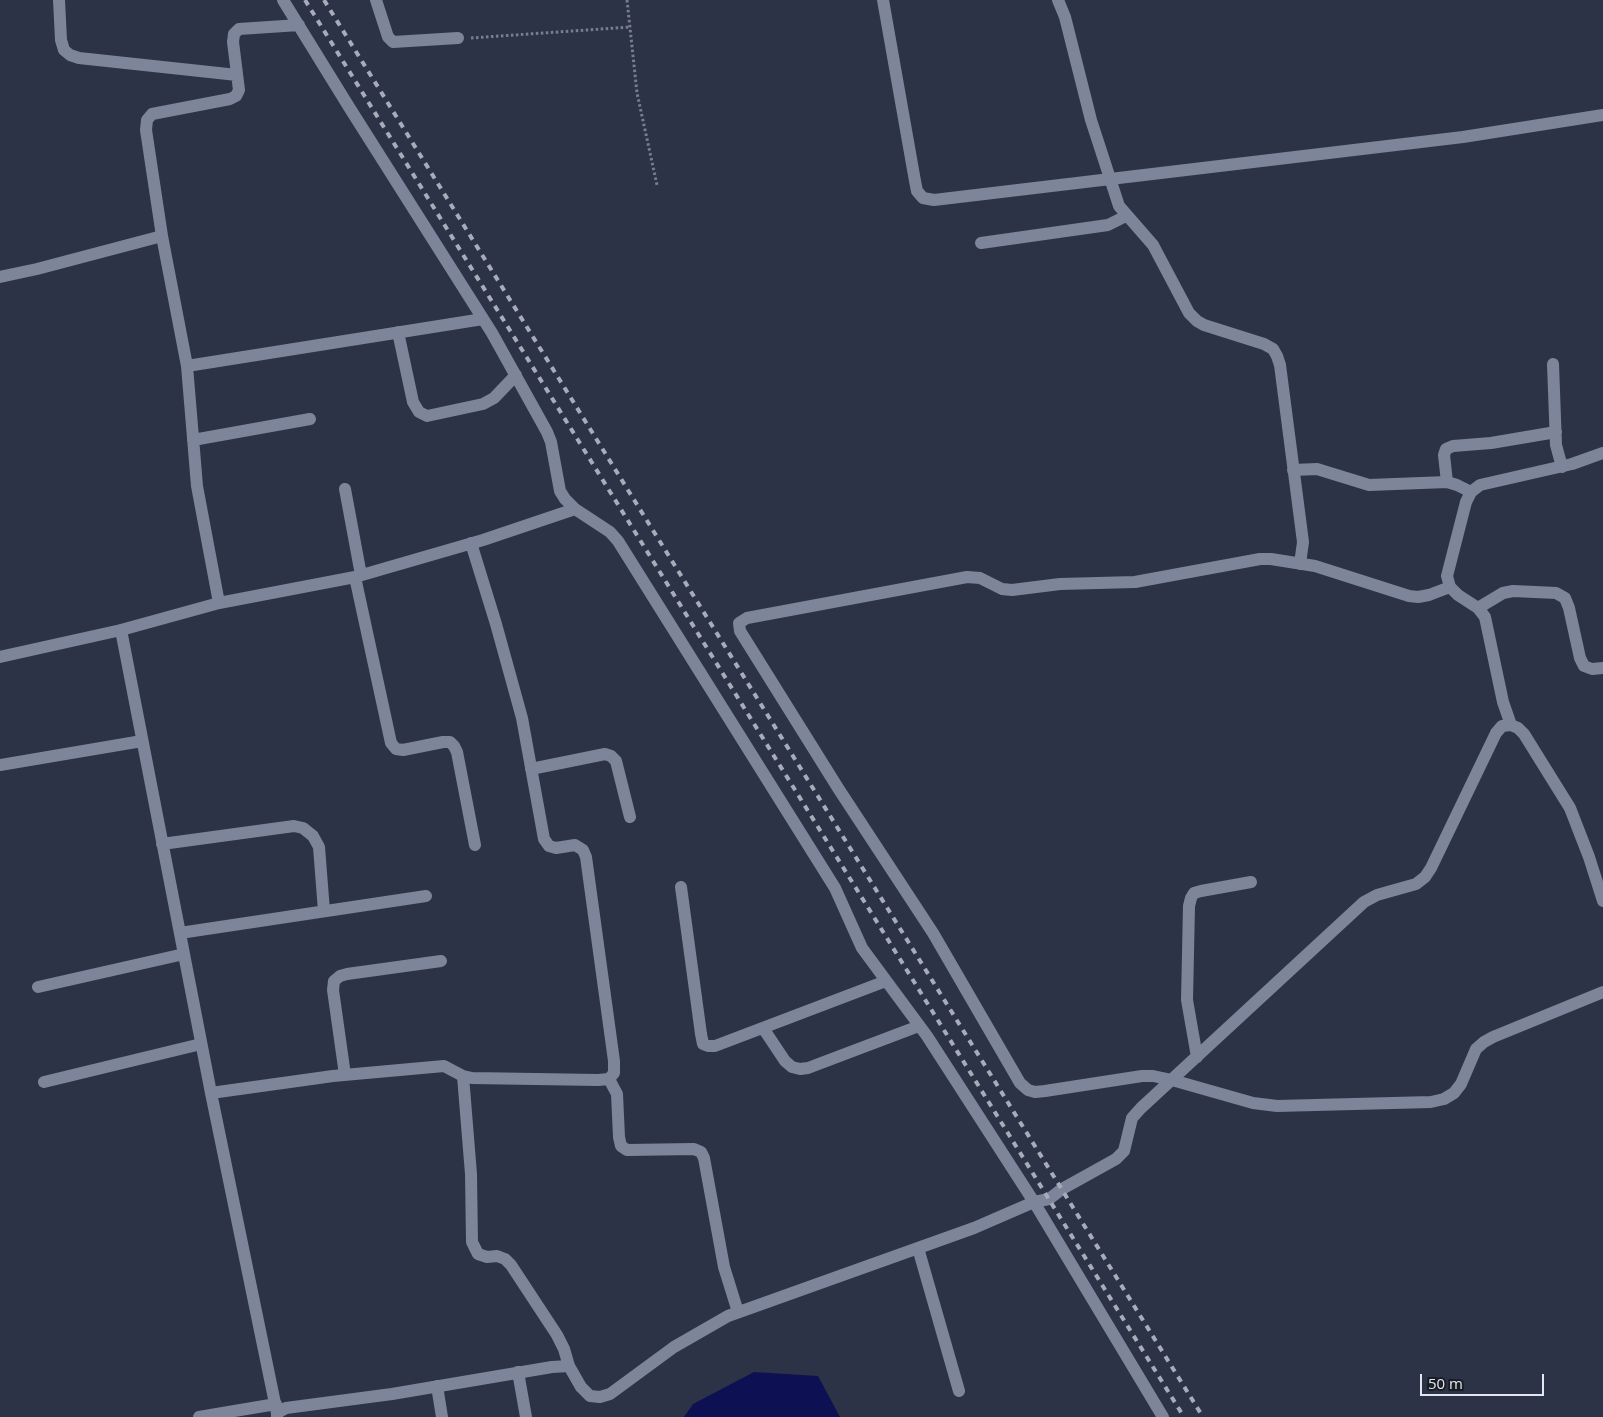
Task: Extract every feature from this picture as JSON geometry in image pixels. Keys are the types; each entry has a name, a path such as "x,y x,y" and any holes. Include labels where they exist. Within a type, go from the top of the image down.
{"street":[{"path":"59,0 61,40 64,50 70,55 79,58 237,75"},
{"path":"283,0 483,319 516,375 551,442 560,491 575,509 610,532 618,541 835,888 862,948 919,1026 1034,1202 1162,1417"},
{"path":"376,0 388,37 393,42 458,38"},
{"path":"883,0 917,191 923,198 934,200 1463,137 1603,115"},
{"path":"1058,0 1091,120 1119,206 1153,245 1189,313 1197,321 1204,325 1264,344 1273,349 1280,365 1303,542 1300,564"},
{"path":"219,603 197,486 187,366 162,236 146,130 147,120 152,114 159,112 230,99 236,96 239,90 233,42 234,34 239,29 299,25"},
{"path":"981,243 1108,225 1126,216"},
{"path":"0,277 162,236"},
{"path":"187,366 483,319"},
{"path":"398,332 413,402 419,412 427,416 483,404 494,398 516,375"},
{"path":"1553,364 1558,456 1562,467"},
{"path":"193,440 310,419"},
{"path":"1447,482 1444,455 1446,449 1453,446 1491,443 1556,432"},
{"path":"1511,725 1503,702 1485,617 1478,608 1458,595 1450,587 1447,576 1466,502 1471,492 1491,482 1562,467 1603,453"},
{"path":"1293,470 1317,469 1368,485 1447,482 1471,492"},
{"path":"345,489 358,576 391,743 396,749 403,750 443,742 450,742 454,746 475,845"},
{"path":"0,657 121,630 219,603 358,576 471,543 575,509"},
{"path":"471,543 522,718 544,839 549,846 556,848 575,845 583,850 586,857 614,1061 614,1072 609,1079"},
{"path":"1450,587 1429,595 1409,596 1315,566 1260,559 1135,582 1060,584 1012,590 1002,589 980,578 967,577 747,618 739,623 740,631 933,933 1020,1083 1028,1090 1035,1092 1142,1076 1172,1080 1253,1103 1277,1106 1431,1102 1444,1099 1454,1093 1461,1084 1476,1049 1484,1042 1603,992"},
{"path":"1478,608 1503,593 1513,591 1556,593 1565,598 1569,608 1580,658 1584,666 1592,669 1603,668"},
{"path":"121,630 201,1044 277,1411"},
{"path":"463,1076 471,1174 472,1242 478,1254 497,1256 505,1259 511,1265 558,1335 569,1366 581,1387 590,1396 600,1397 610,1394 674,1347 738,1312 974,1228 1034,1202 1049,1199 1116,1159 1124,1151 1132,1118 1364,902 1377,895 1416,884 1425,877 1496,733 1502,726 1511,725 1518,728 1524,734 1570,808 1589,857 1603,901"},
{"path":"0,765 142,741"},
{"path":"531,768 605,754 611,756 616,761 630,817"},
{"path":"162,844 294,826 303,828 313,836 319,847 324,910"},
{"path":"1197,1056 1187,1000 1189,906 1191,898 1194,893 1201,891 1251,882"},
{"path":"681,887 701,1034 704,1044 708,1046 715,1046 886,981"},
{"path":"180,933 426,896"},
{"path":"38,987 184,954"},
{"path":"345,1075 333,990 334,981 340,976 347,974 441,961"},
{"path":"762,1028 785,1061 792,1067 800,1069 808,1068 919,1026"},
{"path":"44,1082 201,1044"},
{"path":"211,1093 345,1075 444,1066 463,1076 609,1079"},
{"path":"609,1079 617,1094 621,1146 627,1150 694,1149 701,1152 704,1158 724,1267 738,1312"},
{"path":"918,1248 959,1391"},
{"path":"200,1417 277,1411 286,1408 518,1372 569,1366"},
{"path":"518,1372 526,1417"},
{"path":"437,1386 442,1417"}],"path":[{"path":"627,0 637,93 657,185"},
{"path":"458,38 630,27"}],"shaded area":[{"path":"754,1372 818,1376 840,1417 684,1417 693,1404"}],"railway":[{"path":"305,0 1184,1417"},
{"path":"324,0 1203,1417"}]}
